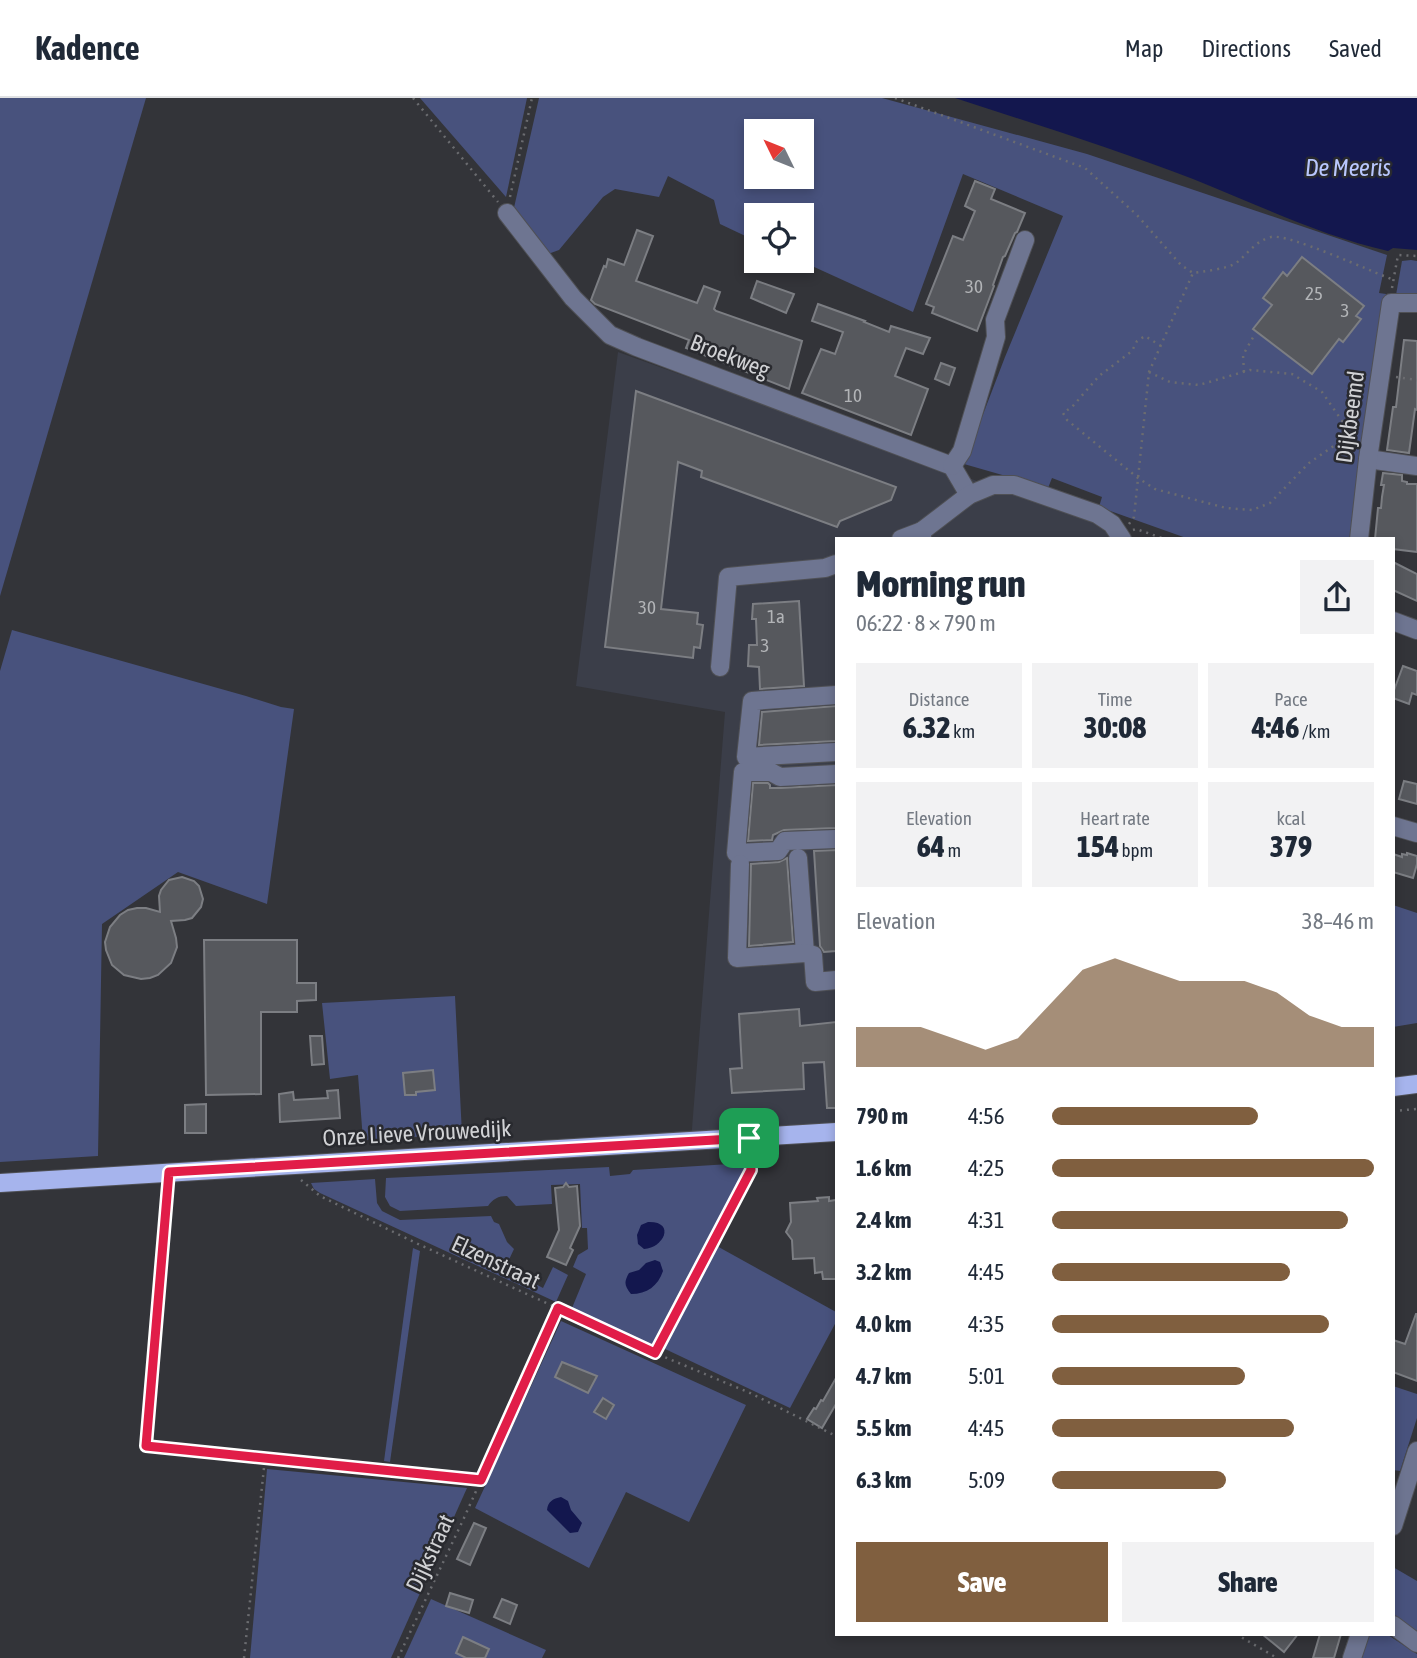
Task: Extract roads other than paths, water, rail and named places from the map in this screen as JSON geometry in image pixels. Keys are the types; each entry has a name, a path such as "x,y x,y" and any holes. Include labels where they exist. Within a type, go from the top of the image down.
{"main road":[{"path":"1395,1087 1417,1084"},
{"name":"Onze Lieve Vrouwedijk","path":"0,1182 835,1132"}],"street":[{"name":"Broekweg","path":"506,213 573,298 610,335 953,466"},
{"path":"969,495 953,466 962,451 996,337 995,320 1025,240"},
{"name":"Dijkbeemd","path":"1359,537 1391,303 1417,303"},
{"path":"1369,454 1417,466"},
{"path":"922,535 969,495 993,485 1014,485 1097,514 1112,524 1120,537"},
{"path":"720,667 728,577 825,568 835,564"},
{"path":"1395,622 1417,630"},
{"path":"835,695 752,701 746,757 835,752"},
{"path":"835,774 780,777 771,772 743,772 736,853 778,850 785,841 835,839"},
{"path":"1395,827 1417,833"},
{"path":"798,858 804,953"},
{"path":"740,864 737,958 804,953 813,955 815,982 835,980"},
{"path":"1395,1520 1417,1451"},
{"path":"1395,1626 1417,1643"},
{"path":"1352,1658 1359,1636"}],"water":[{"name":"De Meeris","path":"955,98 1417,98 1417,250 1393,248 1388,251 1338,237 1164,168"},
{"path":"648,1222 662,1226 664,1235 657,1244 644,1249 638,1244 637,1235 641,1225"},
{"path":"655,1260 660,1262 663,1271 658,1281 647,1291 631,1294 626,1284 629,1273"},
{"path":"561,1497 568,1501 571,1510 582,1523 578,1532 570,1533 547,1510 551,1501"}]}
